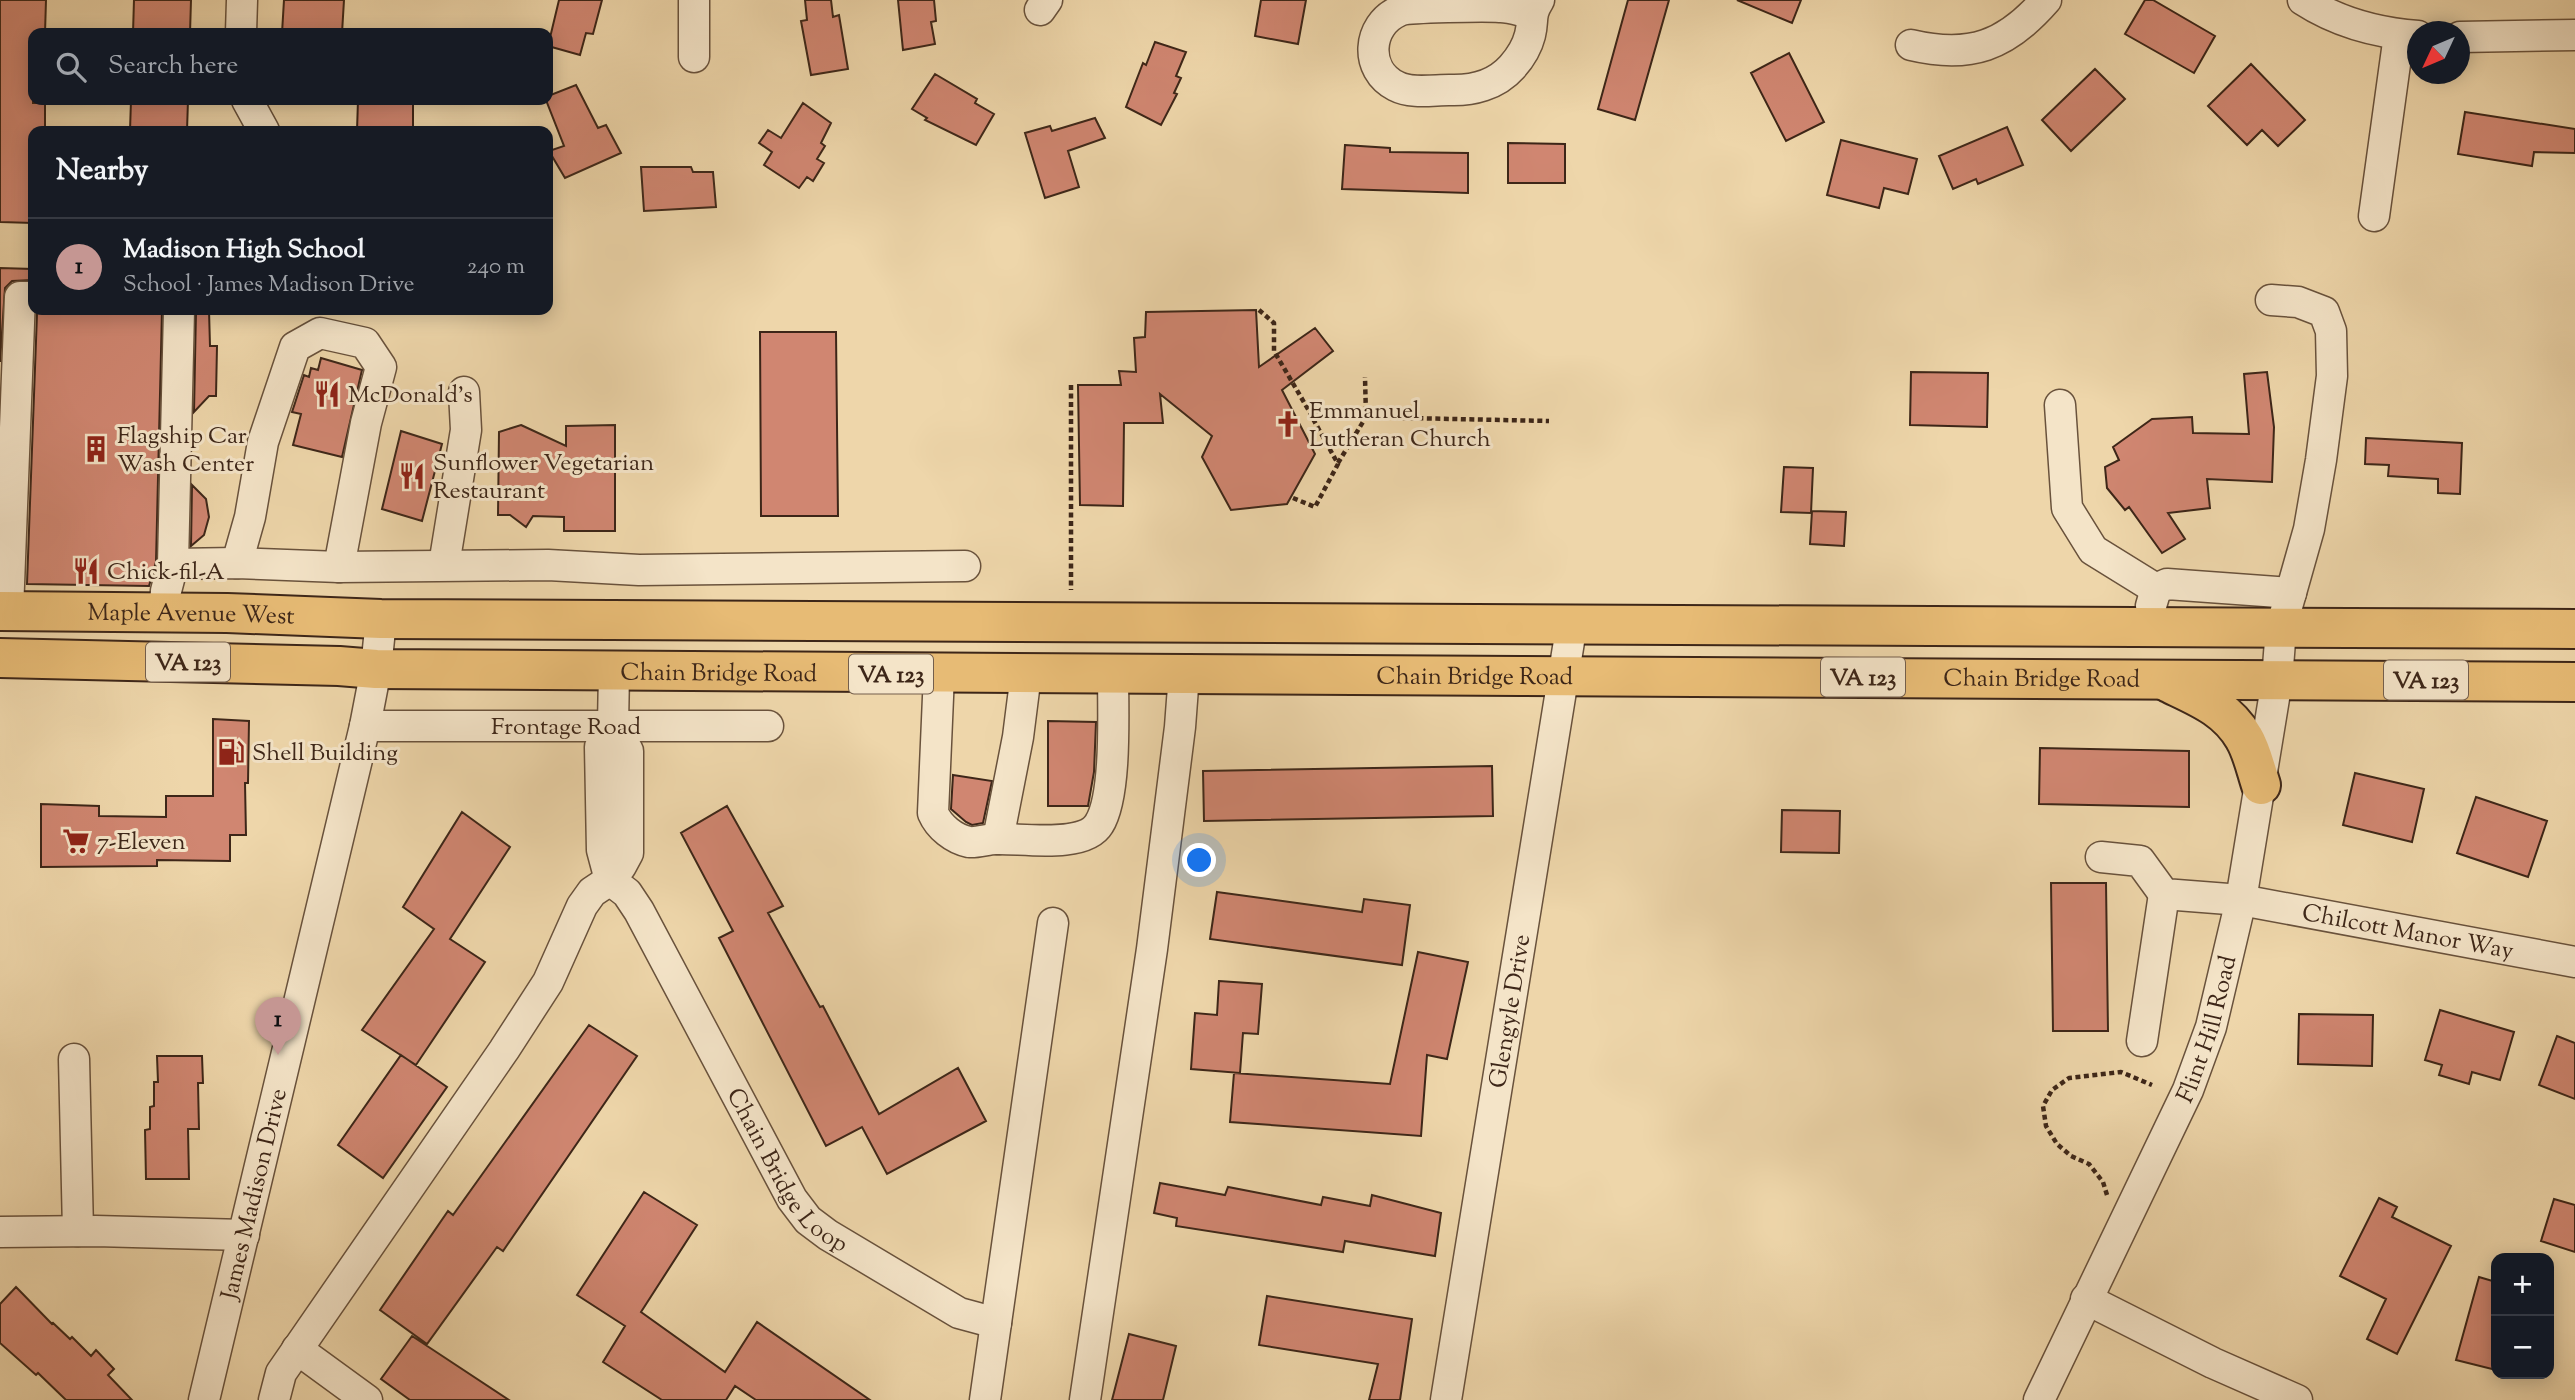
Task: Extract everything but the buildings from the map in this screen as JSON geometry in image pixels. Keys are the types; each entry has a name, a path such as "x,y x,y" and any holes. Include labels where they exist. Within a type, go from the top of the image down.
{"main road":[{"name":"VA 123","path":"381,619 2149,627 2286,610 2575,629"},
{"name":"Maple Avenue West","path":"4,611 344,616 381,619"},
{"name":"Maple Avenue West","path":"0,659 376,669"},
{"name":"Chain Bridge Road","path":"376,669 2575,682"},
{"path":"2161,679 2216,706 2231,719 2245,739 2261,785"}],"street":[{"path":"242,0 242,28"},
{"path":"694,0 694,57"},
{"path":"1911,45 1938,51 1964,51 1989,44 2011,33 2046,0"},
{"path":"2302,0 2357,26 2407,36"},
{"path":"1535,6 1531,33 1524,51 1511,69 1491,83 1467,90 1406,90 1384,78 1375,64 1373,49 1376,32 1386,18 1402,9 1535,6"},
{"path":"2470,37 2575,35"},
{"path":"2374,216 2407,41"},
{"path":"250,105 261,126"},
{"path":"4,611 20,297 28,296"},
{"name":"Flint Hill Road","path":"2039,1400 2188,1090 2211,1027 2241,900 2261,785 2286,610 2309,529 2332,376 2331,331 2324,312 2298,302 2270,300"},
{"path":"164,613 173,564 179,315"},
{"path":"237,563 250,517 263,442 276,399 295,347 320,333 365,343 381,367 366,423 339,567"},
{"path":"444,565 466,430 464,392"},
{"path":"2060,405 2067,508 2094,550 2156,589"},
{"path":"173,564 237,563 339,567 548,565 639,570 965,566"},
{"path":"2149,627 2156,589 2167,584 2286,610"},
{"name":"James Madison Drive","path":"204,1400 365,726 376,669 381,619"},
{"name":"Glengyle Drive","path":"1446,1400 1572,623"},
{"path":"274,1400 281,1373 541,993 587,899 592,892 610,880 628,853 628,751 613,725 614,672"},
{"path":"939,674 933,813 944,829 970,842 998,839 1057,842 1093,831 1100,823 1111,781 1113,674"},
{"path":"998,839 1018,737 1026,674"},
{"path":"1085,1400 1152,949 1180,727 1184,674"},
{"name":"Frontage Road","path":"365,726 768,726"},
{"path":"2101,857 2140,861 2164,894 2142,1041"},
{"name":"Chain Bridge Loop","path":"610,880 627,893 639,911 792,1199 808,1220 828,1235 959,1313 996,1323"},
{"name":"Chilcott Manor Way","path":"2164,894 2241,900 2575,962"},
{"path":"985,1400 1053,923"},
{"path":"74,1059 78,1231"},
{"path":"0,1232 244,1235"},
{"path":"2086,1299 2213,1363 2297,1400"},
{"path":"297,1349 367,1400"}],"path":[{"path":"1259,310 1274,323 1274,351 1338,464"},
{"path":"1293,498 1315,507 1366,417 1365,377"},
{"path":"1071,385 1071,601"},
{"path":"1312,416 1549,421"},
{"path":"2107,1195 2103,1182 2089,1164 2071,1156 2057,1144 2046,1126 2043,1106 2052,1090 2069,1078 2121,1073 2152,1085"}],"place":[{"name":"McDonald's","path":"327,394"},
{"name":"Emmanuel Lutheran Church","path":"1288,424"},
{"name":"Flagship Car Wash Center","path":"96,449"},
{"name":"Sunflower Vegetarian Restaurant","path":"412,476"},
{"name":"Chick-fil-A","path":"86,571"},
{"name":"Shell Building","path":"231,752"},
{"name":"7-Eleven","path":"76,841"},
{"name":"Madison High School","path":"278,1055"}]}
